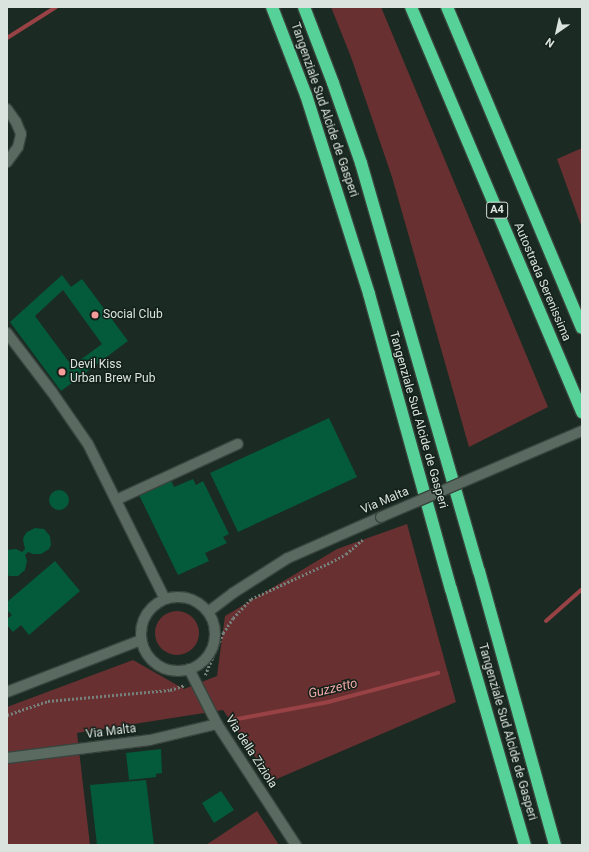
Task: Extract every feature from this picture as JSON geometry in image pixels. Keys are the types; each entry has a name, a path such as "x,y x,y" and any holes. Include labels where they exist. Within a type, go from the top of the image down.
{"highway":[{"name":"Tangenziale Sud Alcide de Gasperi","path":"272,7 308,102 369,294 451,589 525,845"},
{"name":"Tangenziale Sud Alcide de Gasperi","path":"304,7 361,163 466,525 555,845"},
{"name":"Autostrada Serenissima","path":"411,7 582,412"},
{"name":"Autostrada Serenissima","path":"448,7 582,328"}],"street":[{"path":"7,109 16,122 21,134 18,147 7,162"},
{"path":"7,333 48,386 88,444 165,599"},
{"name":"Via Malta","path":"208,612 233,593 288,558 582,431"},
{"path":"116,500 238,444"},
{"path":"174,596 189,598 202,605 208,612 214,625 215,639 210,652 201,663 189,669 178,671 168,670 150,659 144,650 141,640 141,630 146,615 156,604 174,596"},
{"path":"7,692 141,640"},
{"name":"Via della Ziziola","path":"189,669 217,724 296,845"},
{"name":"Via Malta","path":"7,758 150,740 217,724"}],"path":[{"path":"7,715 48,701 170,690 195,682 205,676 223,633 233,618 251,599 346,554 366,535"}],"shaded area":[{"path":"331,7 381,7 548,407 469,447 392,177 351,57"},
{"path":"582,148 582,228 557,159"},
{"path":"407,524 456,702 272,781 223,710 77,733 90,845 7,845 7,707 133,660 184,689 217,676 225,616 337,549"},
{"path":"173,611 181,611 193,617 199,629 199,637 193,649 181,655 173,655 161,649 155,637 155,629 161,617"},
{"path":"257,811 279,845 206,845"}],"building":[{"path":"62,275 71,287 82,279 128,341 61,391 10,322","holes":["63,290 102,344 72,366 35,316"]},
{"path":"329,418 357,477 238,532 210,473"},
{"path":"193,479 196,485 203,481 229,534 223,537 227,543 205,553 209,561 178,575 139,495 171,480 174,487"},
{"path":"59,490 66,493 69,500 66,507 59,510 52,507 49,500 52,493"},
{"path":"35,528 44,529 50,536 51,545 49,549 41,554 33,554 28,552 25,555 27,561 25,570 18,576 9,576 7,574 7,550 16,549 22,552 25,549 23,540 24,536 27,532"},
{"path":"55,561 80,591 29,635 21,625 13,632 7,625 7,619 12,615 7,610 7,602"},
{"path":"161,749 162,773 156,774 156,777 129,780 126,753"},
{"path":"146,780 154,845 97,845 90,785"},
{"path":"221,791 234,810 214,823 202,803"}],"waterway":[{"name":"Guzzetto","path":"7,38 56,7"},
{"name":"Guzzetto","path":"546,621 582,589"},
{"name":"Guzzetto","path":"232,720 328,702 438,673"}],"place":[{"name":"Social Club","path":"95,315"},
{"name":"Devil Kiss Urban Brew Pub","path":"62,372"}]}
